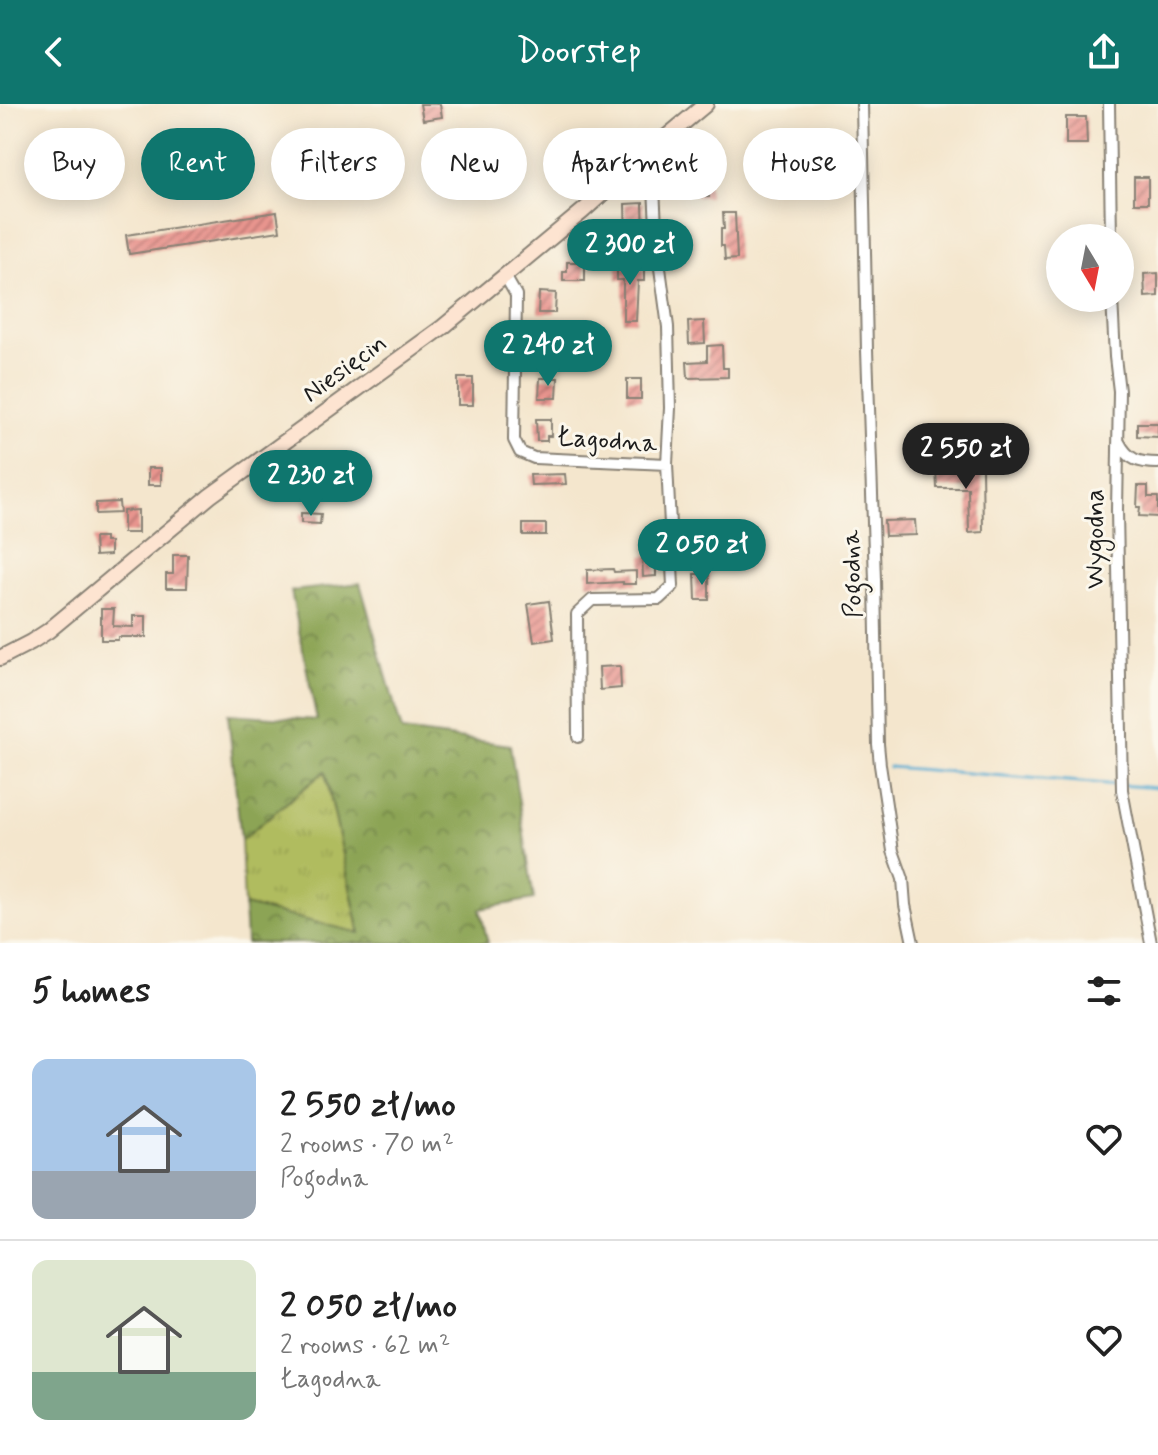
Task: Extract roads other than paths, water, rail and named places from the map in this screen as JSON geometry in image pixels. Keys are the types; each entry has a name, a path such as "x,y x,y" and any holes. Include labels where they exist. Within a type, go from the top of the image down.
{"street":[{"name":"Niesięcin","path":"677,128 706,104"},
{"name":"Pogodna","path":"862,104 878,744 893,851 903,879 905,909 913,943"},
{"path":"1109,104 1111,224"},
{"name":"Niesięcin","path":"0,658 48,631 210,496 407,354 595,200"},
{"path":"655,200 657,246 668,327 670,408 667,464"},
{"name":"Łagodna","path":"505,276 516,295 514,440 520,452 534,458 667,464 673,586 659,599 592,600 577,614 578,737"},
{"name":"Wygodna","path":"1113,312 1119,391 1117,510 1122,785 1151,943"},
{"path":"1119,441 1125,453 1134,460 1158,463"}],"waterway":[{"path":"889,767 1158,788"}]}
